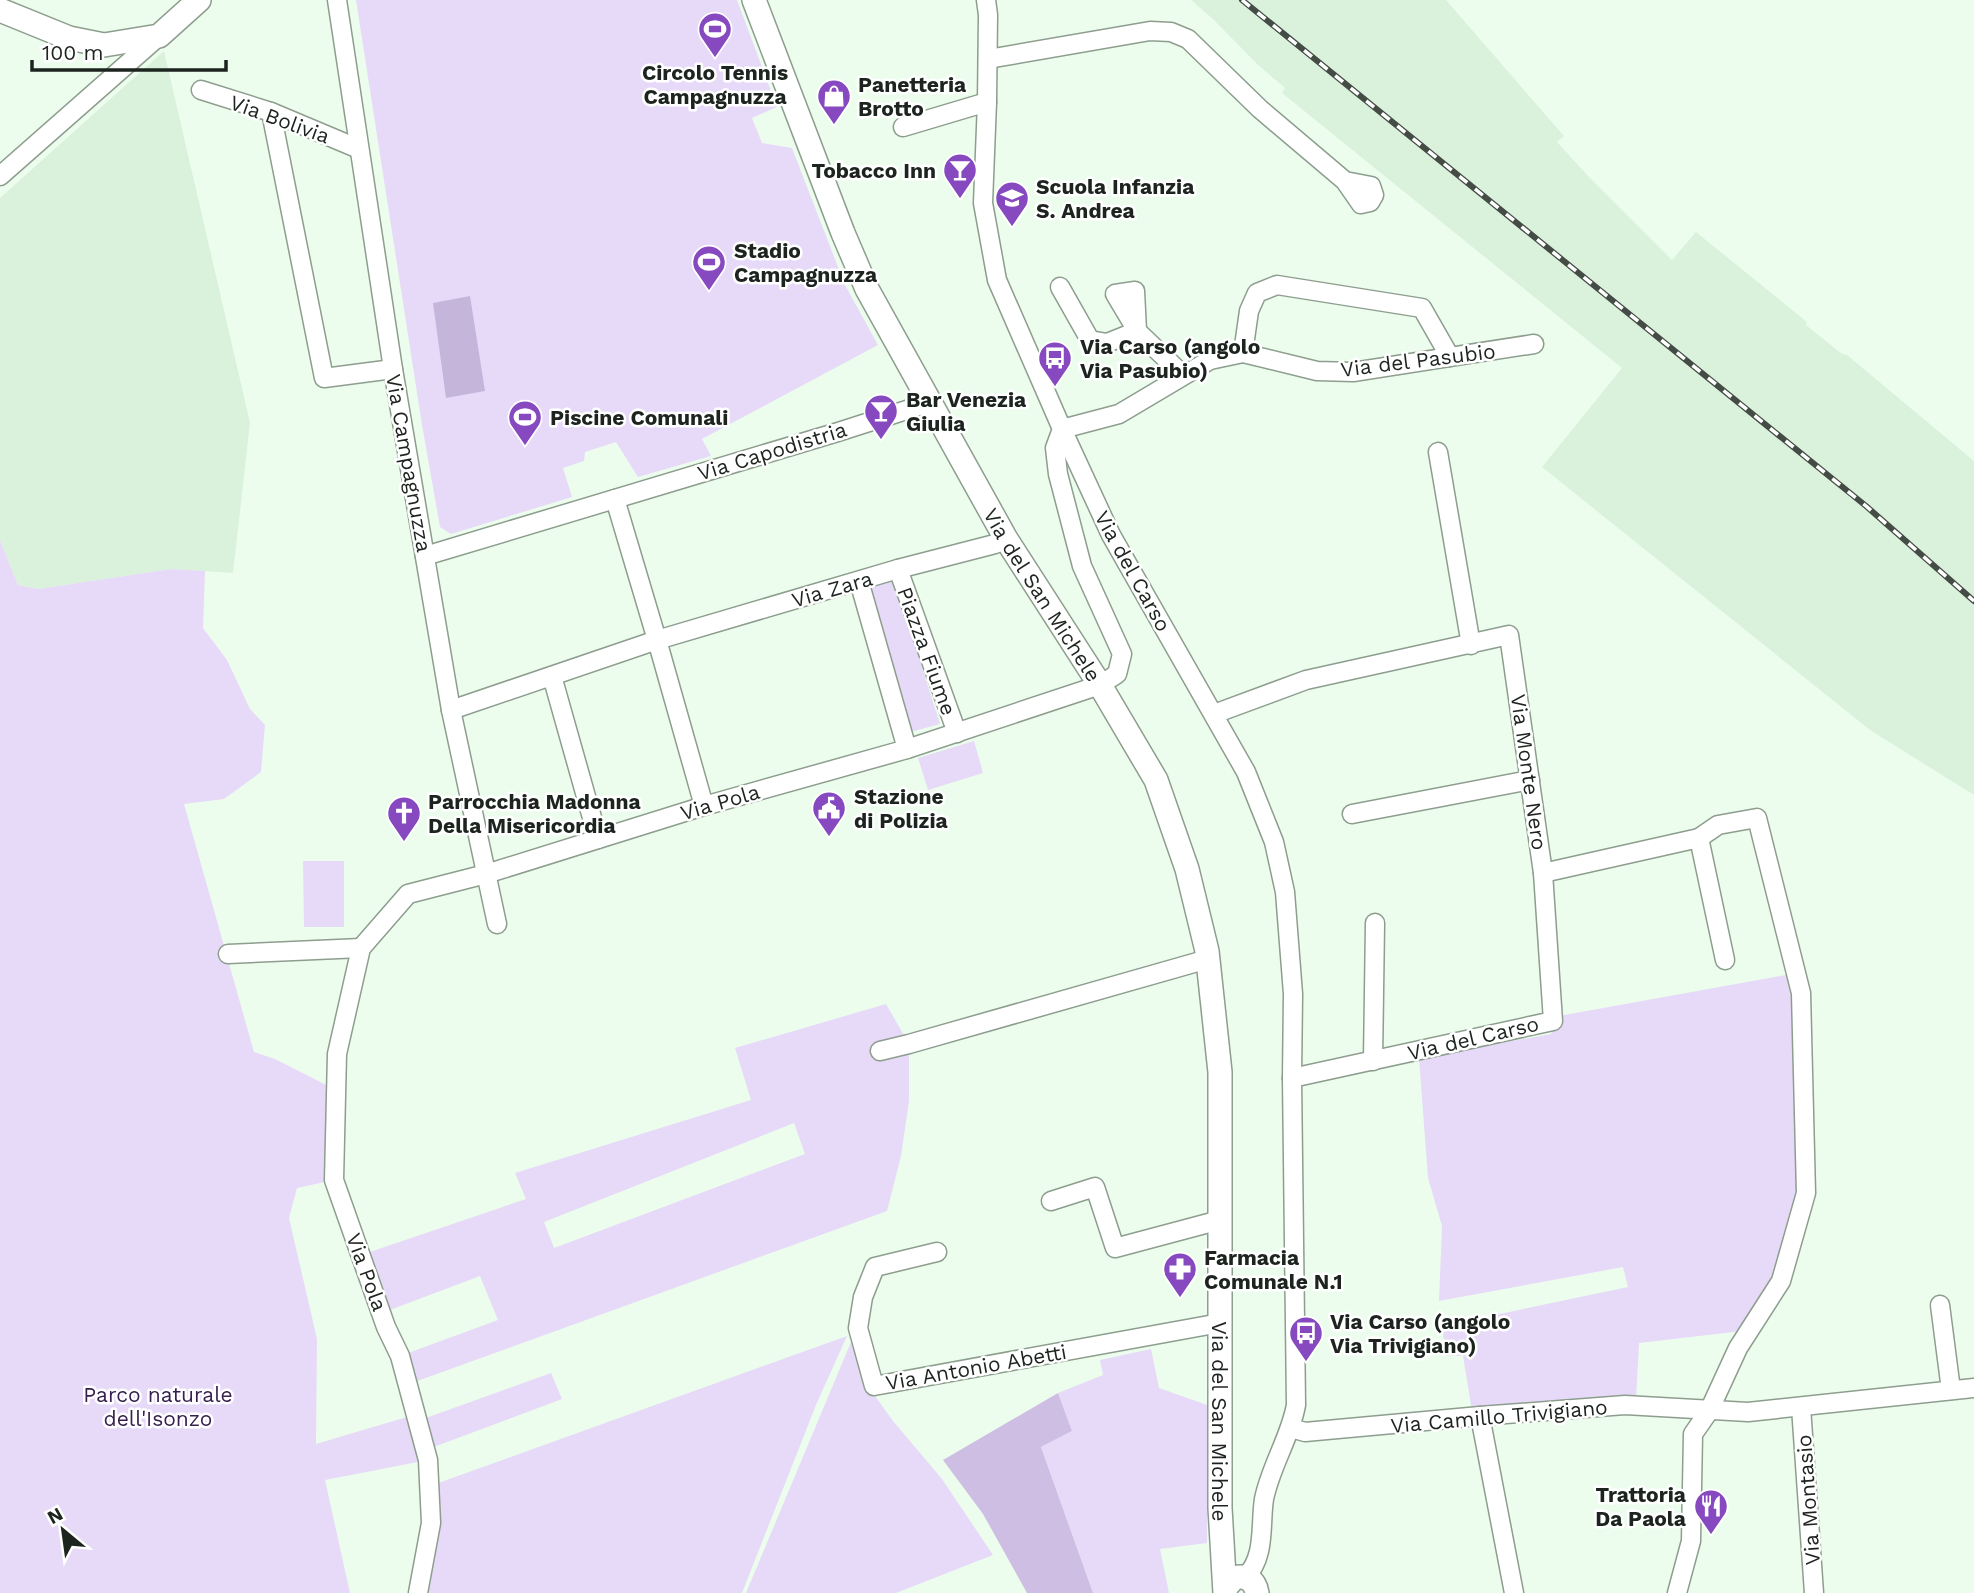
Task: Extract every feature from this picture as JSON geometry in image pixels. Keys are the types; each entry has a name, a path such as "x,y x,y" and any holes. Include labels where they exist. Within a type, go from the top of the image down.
{"main road":[{"path":"0,10 69,38 103,45 159,36 198,0"},
{"name":"Via del San Michele","path":"754,0 867,289 1006,540 1100,685 1156,780 1188,869 1208,959 1220,1073 1220,1508 1222,1536 1241,1586"}],"street":[{"name":"Via Campagnuzza","path":"337,0 393,369 451,710 497,924"},
{"name":"Via del Carso","path":"986,0 988,59 983,203 997,280 1111,534 1246,772 1273,842 1282,880 1293,994 1296,1405 1291,1428 1269,1479 1264,1499 1259,1549 1261,1578 1241,1586"},
{"path":"988,59 1150,31 1171,32 1188,39 1260,110 1345,181"},
{"path":"0,176 159,36"},
{"name":"Via Bolivia","path":"201,90 271,113 359,149"},
{"path":"903,127 987,105"},
{"path":"271,113 324,378 393,369"},
{"path":"1243,353 1248,311 1256,293 1277,285 1422,308 1450,358"},
{"path":"1060,287 1090,340 1107,343 1137,331 1183,375"},
{"name":"Via del Pasubio","path":"1062,429 1119,414 1210,360 1243,353 1317,371 1353,372 1534,344"},
{"name":"Via Capodistria","path":"425,556 838,432 919,406 929,400"},
{"path":"1062,429 1055,448 1082,566 1122,654 1117,674 1100,685"},
{"path":"1437,452 1471,645"},
{"path":"615,499 704,806"},
{"name":"Via Zara","path":"451,710 657,640 1006,540"},
{"name":"Piazza Fiume","path":"898,569 957,733"},
{"name":"Piazza Fiume","path":"859,581 907,749"},
{"name":"Via Monte Nero","path":"1214,714 1306,680 1510,635 1543,873 1699,838 1718,825 1757,818 1801,993 1806,1193 1781,1282 1738,1348 1709,1411"},
{"path":"552,676 598,839"},
{"name":"Via Pola","path":"418,1593 431,1523 428,1460 400,1356 386,1326 334,1180 337,1054 360,948 408,894 486,874 704,806 907,749 1100,685"},
{"path":"1352,814 1530,780"},
{"path":"1699,838 1725,960"},
{"name":"Via del Carso","path":"1292,1078 1553,1021 1543,873"},
{"name":"Via del Carso","path":"1373,1061 1375,923"},
{"path":"228,954 360,948"},
{"path":"880,1051 1208,959"},
{"path":"1051,1201 1095,1187 1115,1248 1220,1220"},
{"name":"Via Antonio Abetti","path":"937,1252 875,1267 863,1297 858,1328 874,1386 1220,1323"},
{"path":"1940,1305 1951,1390"},
{"name":"Via Camillo Trivigiano","path":"1291,1428 1305,1433 1625,1405 1748,1412 1974,1388"},
{"name":"Via Montasio","path":"1801,1407 1814,1593"},
{"path":"1677,1593 1691,1541 1693,1434 1709,1411"},
{"path":"1480,1416 1514,1593"}],"shaded area":[{"path":"1191,0 1446,0 1564,136 1557,142 1672,260 1696,232 1974,461 1974,795 1870,730 1542,467 1622,368 1282,93 1285,88"},
{"path":"164,51 250,423 233,573 171,569 38,589 18,585 0,540 0,198"},
{"path":"470,296 485,391 446,398 433,303"},
{"path":"1058,1393 1072,1431 1041,1447 1093,1593 1027,1593 983,1514 943,1460"}],"green space":[{"path":"356,0 737,0 777,107 752,118 762,143 792,148 845,285 878,345 702,439 711,456 638,477 616,442 585,452 584,461 563,468 572,497 451,534 440,527"},
{"name":"Parco naturale dell'Isonzo","path":"0,540 18,585 38,589 171,569 205,571 203,628 227,660 250,709 265,725 261,772 224,799 184,804 254,1052 275,1059 336,1090 334,1180 297,1188 289,1218 317,1339 316,1444 417,1414 428,1460 325,1480 350,1593 0,1593"},
{"path":"893,577 940,724 907,733 866,584"},
{"path":"974,741 983,773 928,790 918,758"},
{"path":"303,861 344,861 344,927 304,927"},
{"path":"1786,975 1793,1003 1797,1191 1779,1268 1742,1331 1639,1343 1636,1399 1472,1411 1463,1356 1446,1356 1442,1326 1628,1287 1623,1267 1439,1301 1442,1226 1428,1178 1419,1058 1551,1034 1559,1016"},
{"path":"886,1004 909,1044 909,1101 901,1156 887,1211 409,1384 400,1356 498,1320 480,1276 382,1313 361,1255 526,1199 515,1173 751,1100 735,1048","holes":["794,1123 805,1154 554,1248 544,1222"]},
{"path":"847,1336 816,1405 742,1593 418,1593 430,1486"},
{"path":"851,1342 870,1389 942,1479 993,1555 896,1593 746,1593"},
{"path":"1151,1349 1159,1388 1207,1405 1207,1543 1160,1549 1169,1593 1093,1593 1041,1447 1072,1431 1058,1393 1103,1375 1100,1360"},
{"path":"551,1373 562,1399 431,1448 423,1419"}],"railway":[{"path":"1242,0 1866,506 1974,601"}],"place":[{"name":"Circolo Tennis Campagnuzza","path":"715,59"},
{"name":"Panetteria Brotto","path":"834,126"},
{"name":"Tobacco Inn","path":"960,200"},
{"name":"Scuola Infanzia S. Andrea","path":"1012,228"},
{"name":"Stadio Campagnuzza","path":"709,292"},
{"name":"Via Carso (angolo Via Pasubio)","path":"1055,388"},
{"name":"Bar Venezia Giulia","path":"881,441"},
{"name":"Piscine Comunali","path":"525,447"},
{"name":"Stazione di Polizia","path":"829,838"},
{"name":"Parrocchia Madonna Della Misericordia","path":"404,843"},
{"name":"Farmacia Comunale N.1","path":"1180,1299"},
{"name":"Via Carso (angolo Via Trivigiano)","path":"1306,1363"},
{"name":"Trattoria Da Paola","path":"1711,1536"}]}
